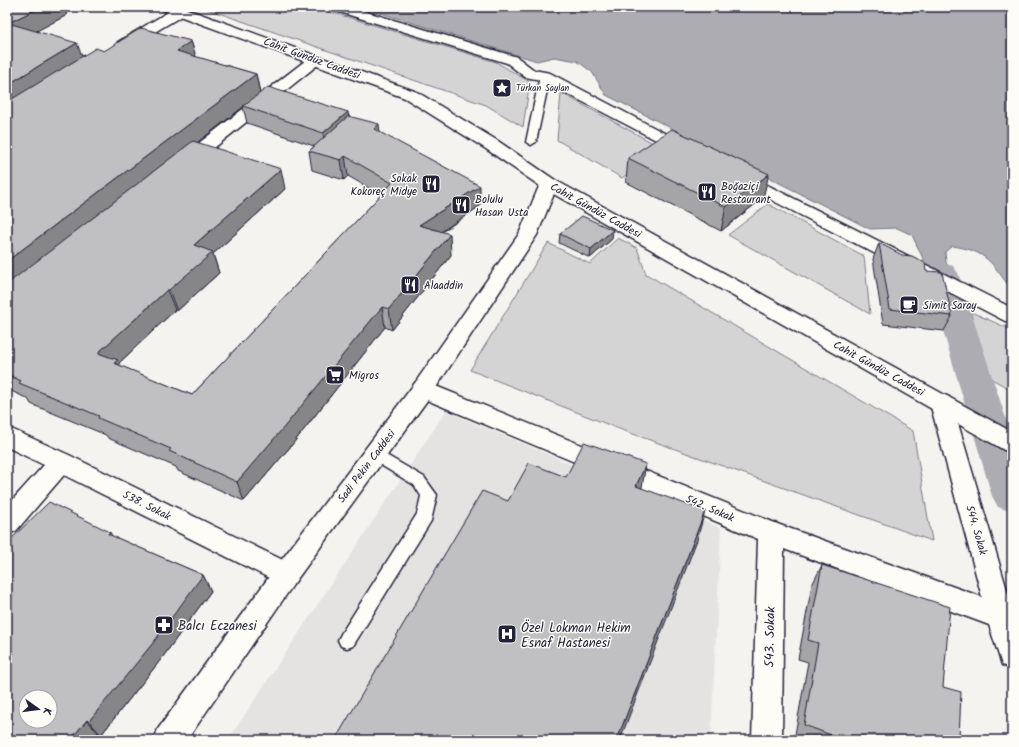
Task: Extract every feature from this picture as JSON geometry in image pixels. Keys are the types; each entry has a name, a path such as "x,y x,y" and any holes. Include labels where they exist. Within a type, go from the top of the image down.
{"street":[{"path":"338,7 512,60 530,74 545,76 700,156"},
{"path":"114,51 174,9"},
{"name":"Cahit Gündüz Caddesi","path":"174,9 411,95 492,145 549,184 1012,443"},
{"path":"169,174 316,60"},
{"path":"728,171 962,292 1012,316"},
{"name":"Sadi Pekin Caddesi","path":"169,740 286,574 423,389 528,235 549,184"},
{"name":"542. Sokak","path":"423,389 771,533 1002,616"},
{"name":"544. Sokak","path":"941,403 1012,656"},
{"name":"538. Sokak","path":"7,436 286,574"},
{"path":"7,523 61,462"},
{"name":"543. Sokak","path":"767,740 771,533"}],"lane":[{"path":"531,142 545,76"},
{"path":"347,640 425,516 429,495 419,481 374,454"}],"shaded area":[{"path":"201,7 314,7 496,62 530,82 523,127 486,105"},
{"path":"361,7 1012,7 1012,290 988,260 974,251 952,246 945,252 946,262 954,281 926,265 912,235 897,228 870,229 606,95 592,72 577,61 554,57 537,61"},
{"path":"561,93 664,149 622,178 557,140"},
{"path":"768,204 864,256 870,314 728,235"},
{"path":"618,238 637,248 646,274 913,431 932,541 622,430 470,370 548,243 590,264"},
{"path":"971,312 1012,330 1012,390 986,376"},
{"name":"Özel Lokman Hekim Esnaf Hastanesi","path":"446,411 721,528 711,740 228,740"}],"building":[{"path":"7,7 41,7 8,23 77,43 7,85"},
{"path":"141,28 191,41 177,51 256,74 7,261 7,102 96,48 104,51"},
{"path":"268,87 348,112 323,133 243,106"},
{"path":"348,116 379,124 374,129 480,186 419,225 450,234 389,309 382,307 285,426 237,482 169,451 171,449 98,418 99,416 19,383 21,381 7,374 7,284 193,141 281,169 194,245 213,252 169,290 167,290 98,353 118,360 114,363 192,395 392,183 345,156 341,160 309,151"},
{"path":"672,129 769,174 726,207 628,158"},
{"path":"582,216 613,230 591,249 560,234"},
{"path":"879,243 902,255 912,256 925,263 926,271 942,272 952,316 890,309"},
{"path":"584,442 646,464 636,486 705,511 618,737 623,740 335,740 482,491 508,501 529,463 566,477"},
{"path":"49,502 110,532 108,534 203,575 153,643 89,721 87,720 70,740 7,740 7,543"},
{"path":"822,565 950,607 943,687 961,692 959,740 842,740 804,725 818,643 808,640"}],"waterway":[{"path":"942,273 1012,496"}],"place":[{"name":"Türkan Saylan","path":"502,88"},
{"name":"Sokak Kokoreç Midye","path":"431,184"},
{"name":"Boğaziçi Restaurant","path":"707,192"},
{"name":"Bolulu Hasan Usta","path":"461,205"},
{"name":"Alaaddin","path":"410,285"},
{"name":"Simit Saray","path":"909,305"},
{"name":"Migros","path":"335,375"},
{"name":"Balcı Eczanesi","path":"164,625"},
{"name":"Özel Lokman Hekim Esnaf Hastanesi","path":"507,634"}]}
